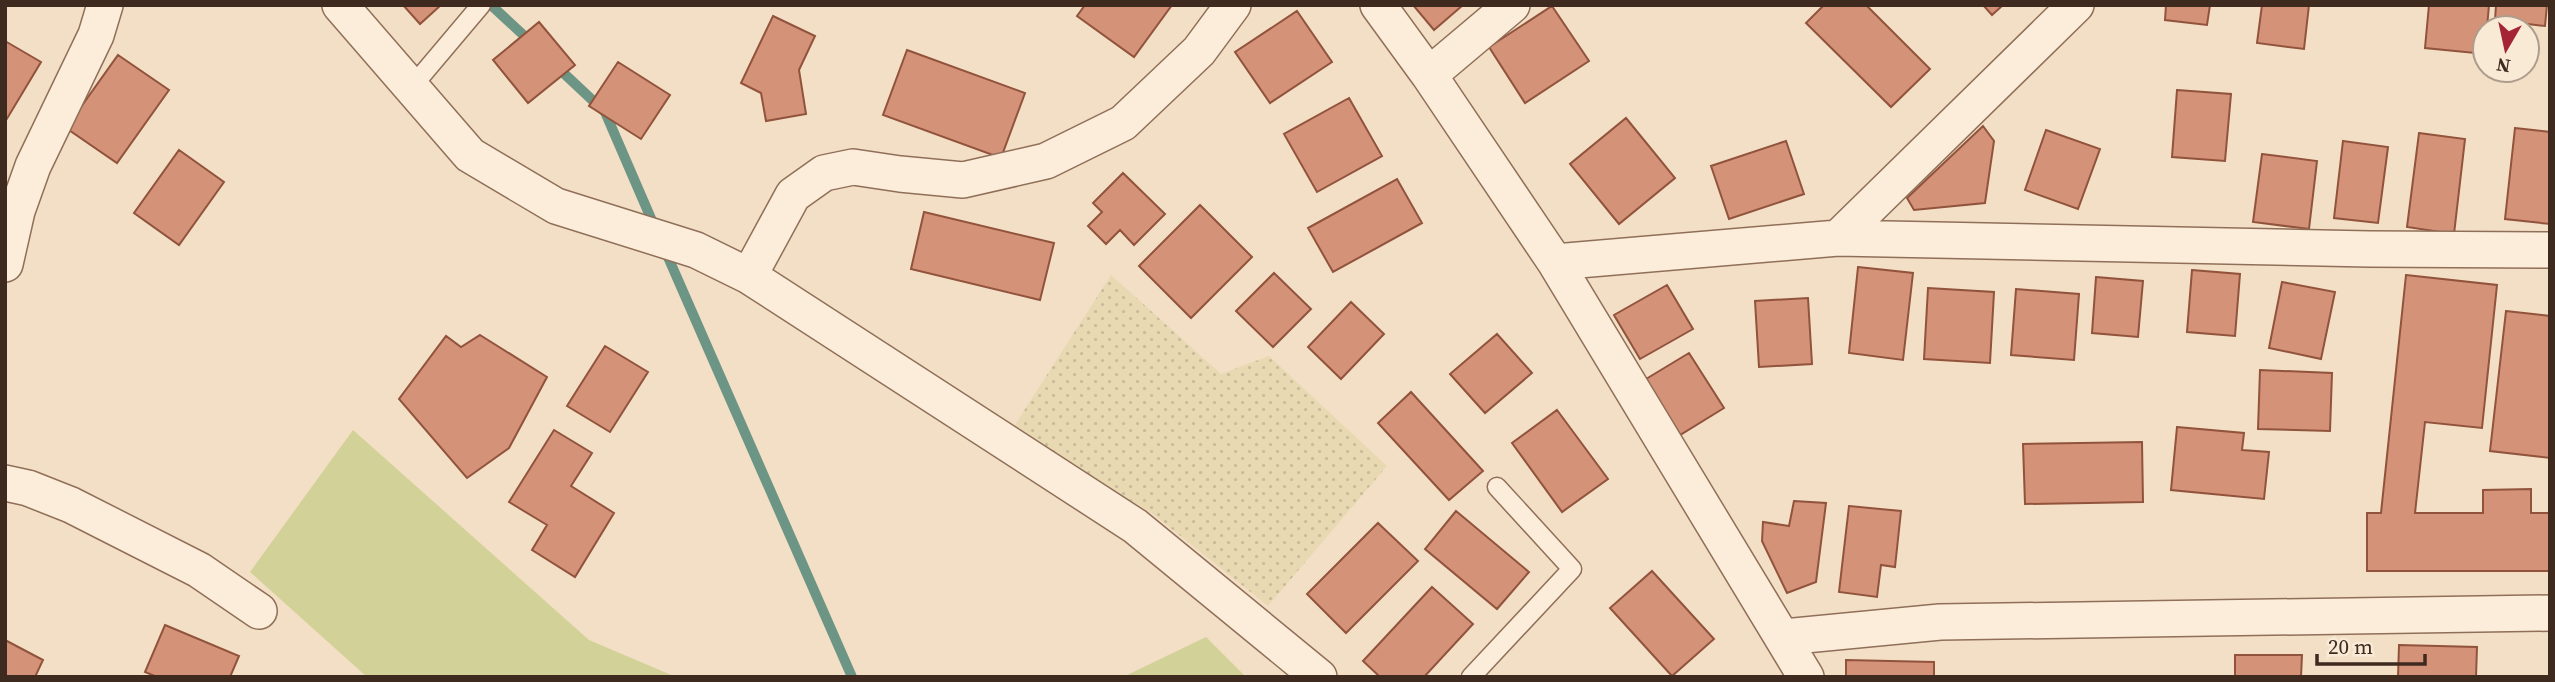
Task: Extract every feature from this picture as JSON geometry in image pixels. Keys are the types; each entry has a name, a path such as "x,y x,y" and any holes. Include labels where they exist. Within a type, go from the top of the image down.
{"street":[{"path":"5,264 17,211 33,166 96,35 105,5"},
{"path":"340,5 470,155 556,206 695,250 749,276 1135,526 1319,677"},
{"path":"749,276 793,195 824,173 853,167 963,180 1046,162 1123,123 1199,51 1233,5"},
{"path":"1378,5 1429,75 1555,262 1806,677"},
{"path":"1429,75 1512,5"},
{"path":"1838,238 2076,5"},
{"path":"1555,262 1838,238 2550,250"},
{"path":"5,484 28,488 71,505 199,570 259,611"},
{"path":"1784,637 1940,622 2550,613"}],"lane":[{"path":"411,88 481,5"},
{"path":"1471,677 1572,569 1497,487"}],"shaded area":[{"path":"1111,275 1221,374 1269,356 1387,466 1268,606 1153,514 1013,428"},
{"path":"353,430 589,640 676,677 367,677 250,572"},
{"path":"1206,637 1246,677 1123,677"}],"building":[{"path":"403,5 441,5 420,24"},
{"path":"1085,5 1172,5 1134,57 1077,16"},
{"path":"1413,5 1463,5 1434,30"},
{"path":"1824,5 1866,5 1930,69 1891,107 1806,23"},
{"path":"1983,5 2003,5 1992,15"},
{"path":"2166,5 2210,5 2207,25 2165,20"},
{"path":"2262,5 2309,5 2304,49 2257,43"},
{"path":"2429,5 2489,5 2488,14 2471,14 2471,53 2425,48"},
{"path":"2496,5 2547,5 2545,26 2541,26 2541,14 2495,14"},
{"path":"1552,6 1589,61 1525,103 1489,47"},
{"path":"1297,11 1332,62 1270,103 1235,52"},
{"path":"773,16 815,36 799,70 806,114 766,121 761,93 741,83"},
{"path":"539,22 575,65 528,103 493,60"},
{"path":"5,41 41,62 5,122"},
{"path":"907,50 1025,93 1001,158 883,115"},
{"path":"118,55 169,90 117,163 66,128"},
{"path":"618,62 670,95 641,139 589,106"},
{"path":"2177,90 2231,94 2225,161 2172,157"},
{"path":"1349,98 1382,156 1317,192 1284,134"},
{"path":"1626,118 1675,178 1619,224 1570,164"},
{"path":"1983,126 1994,141 1985,203 1914,210 1907,198"},
{"path":"2515,128 2550,132 2550,224 2505,219"},
{"path":"2046,130 2100,149 2078,209 2025,190"},
{"path":"2419,133 2465,139 2454,234 2407,227"},
{"path":"1786,141 1804,194 1729,219 1711,166"},
{"path":"2343,141 2388,147 2378,223 2334,218"},
{"path":"179,150 224,182 179,245 134,213"},
{"path":"2262,154 2317,161 2309,229 2253,222"},
{"path":"1123,173 1165,214 1134,245 1120,230 1106,244 1088,226 1102,212 1093,203"},
{"path":"1397,179 1422,223 1333,272 1308,228"},
{"path":"1200,205 1252,257 1191,318 1139,266"},
{"path":"924,212 1054,243 1040,300 911,269"},
{"path":"1858,267 1913,273 1903,360 1849,353"},
{"path":"2192,270 2240,274 2235,336 2187,332"},
{"path":"1274,273 1311,309 1273,347 1236,311"},
{"path":"2406,275 2497,285 2482,428 2425,422 2415,513 2483,513 2483,490 2531,489 2531,513 2550,513 2550,571 2367,571 2367,513 2381,513"},
{"path":"2096,277 2143,281 2138,337 2092,333"},
{"path":"2282,282 2335,292 2321,359 2269,348"},
{"path":"1667,285 1693,329 1640,359 1614,315"},
{"path":"1928,288 1994,292 1990,363 1924,359"},
{"path":"2016,289 2079,294 2074,360 2011,355"},
{"path":"1808,298 1812,364 1759,367 1755,301"},
{"path":"1351,302 1384,334 1341,379 1308,347"},
{"path":"2506,311 2550,316 2550,458 2490,451"},
{"path":"1497,334 1532,373 1485,413 1450,374"},
{"path":"480,335 547,377 509,448 467,478 399,399 446,336 461,347"},
{"path":"605,346 648,372 610,432 567,406"},
{"path":"1689,353 1724,408 1680,435 1646,379"},
{"path":"2260,370 2332,373 2330,431 2258,429"},
{"path":"1411,392 1483,471 1449,500 1378,423"},
{"path":"1557,410 1608,479 1562,512 1512,443"},
{"path":"2177,427 2244,433 2242,450 2269,452 2264,499 2171,490"},
{"path":"554,430 592,453 571,486 614,513 575,577 532,550 547,525 509,502"},
{"path":"2142,442 2143,502 2025,504 2023,444"},
{"path":"1794,501 1826,503 1816,582 1787,593 1762,541 1763,522 1789,526"},
{"path":"1849,506 1901,511 1895,567 1881,565 1877,597 1839,592"},
{"path":"1456,511 1529,572 1497,609 1425,549"},
{"path":"1378,523 1418,561 1346,633 1307,594"},
{"path":"1652,571 1714,639 1672,676 1610,608"},
{"path":"1432,587 1473,624 1424,677 1380,677 1363,661"},
{"path":"165,625 239,656 230,677 157,677 145,672"},
{"path":"5,640 43,660 35,677 5,677"},
{"path":"2399,645 2477,647 2476,677 2398,677"},
{"path":"2235,655 2302,655 2301,677 2235,677"},
{"path":"1846,660 1934,662 1934,677 1846,677"}],"waterway":[{"path":"491,5 533,44"},
{"path":"555,65 605,112 656,230"},
{"path":"664,248 852,677"}]}
